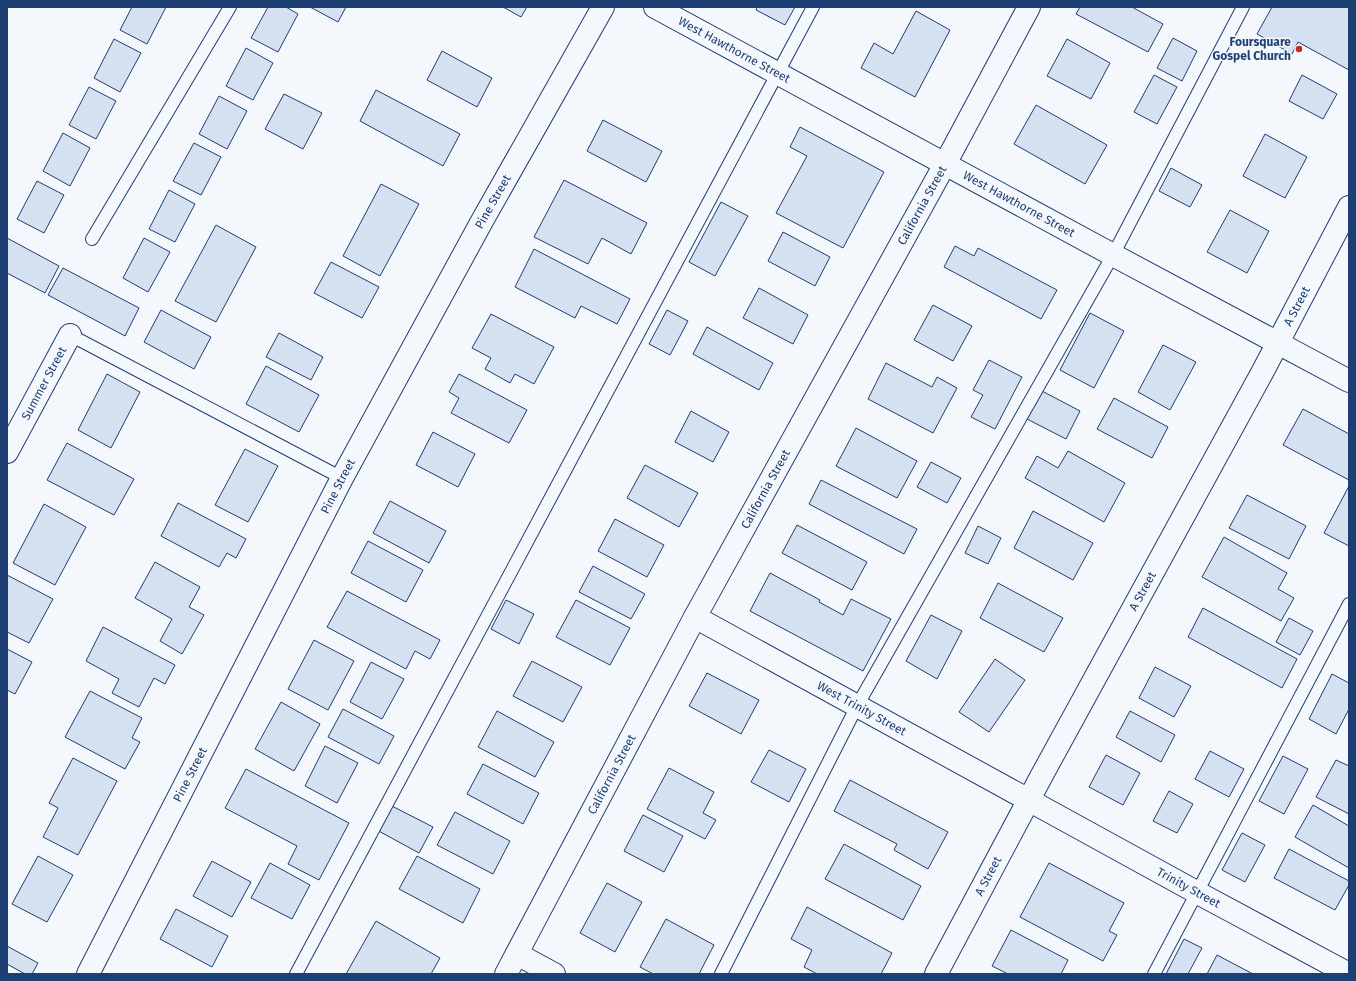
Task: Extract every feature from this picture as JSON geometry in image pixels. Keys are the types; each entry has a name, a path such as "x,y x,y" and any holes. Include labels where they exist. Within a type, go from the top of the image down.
{"street":[{"name":"Pine Street","path":"88,974 342,478 482,221 603,7"},
{"name":"West Hawthorne Street","path":"655,7 1349,381"},
{"name":"California Street","path":"506,974 695,617 945,164 1029,7"},
{"name":"A Street","path":"936,974 1278,343 1349,207"},
{"name":"Summer Street","path":"7,452 70,335"},
{"name":"West Trinity Street","path":"695,617 1029,800"},
{"name":"Trinity Street","path":"1029,800 1349,974"},
{"path":"517,954 554,974"}],"lane":[{"path":"92,239 230,7"},
{"path":"296,974 776,73 813,7"},
{"path":"721,974 857,706 1113,255 1242,7"},
{"path":"70,335 342,478"},
{"path":"1154,974 1349,604"}],"building":[{"path":"132,7 166,7 147,44 120,30"},
{"path":"268,7 286,7 298,14 278,52 251,38"},
{"path":"310,7 346,7 338,22"},
{"path":"503,7 527,7 521,17"},
{"path":"757,7 795,7 785,25 756,10"},
{"path":"1080,7 1132,7 1163,24 1148,52 1076,14"},
{"path":"1272,7 1349,7 1349,70 1298,42 1292,54 1257,34"},
{"path":"916,11 950,30 915,97 861,68 874,43 893,54"},
{"path":"1173,38 1197,51 1182,81 1157,68"},
{"path":"114,39 141,53 120,92 94,78"},
{"path":"1067,39 1110,63 1091,99 1047,76"},
{"path":"246,48 273,63 253,100 226,86"},
{"path":"442,51 492,78 477,107 427,80"},
{"path":"1154,75 1177,87 1157,124 1134,112"},
{"path":"1302,75 1337,94 1323,119 1289,101"},
{"path":"89,87 116,101 96,139 69,125"},
{"path":"376,90 460,134 443,166 360,121"},
{"path":"284,94 322,113 303,149 265,129"},
{"path":"219,96 247,111 227,149 199,134"},
{"path":"1036,105 1107,145 1085,184 1014,144"},
{"path":"603,120 662,151 646,182 587,151"},
{"path":"800,127 884,172 843,248 776,213 807,156 790,147"},
{"path":"63,133 90,148 70,186 43,171"},
{"path":"1265,134 1307,157 1285,198 1243,176"},
{"path":"194,143 221,157 201,195 173,181"},
{"path":"1171,168 1202,185 1190,207 1159,191"},
{"path":"564,180 647,223 631,254 602,238 588,264 534,237"},
{"path":"37,181 64,195 44,233 17,219"},
{"path":"381,184 419,204 380,276 343,256"},
{"path":"169,190 195,204 175,242 149,229"},
{"path":"721,202 748,216 715,276 689,262"},
{"path":"1230,210 1269,231 1247,273 1207,252"},
{"path":"216,225 256,247 216,322 175,301"},
{"path":"783,232 830,257 815,286 768,261"},
{"path":"7,238 59,266 45,293 7,273"},
{"path":"144,238 170,252 148,292 123,278"},
{"path":"955,246 974,256 978,248 1057,290 1041,319 944,267"},
{"path":"534,249 630,299 617,324 581,306 575,318 515,287"},
{"path":"331,262 379,287 362,318 314,293"},
{"path":"63,268 139,308 125,336 48,295"},
{"path":"759,288 808,315 793,344 743,318"},
{"path":"933,305 972,326 953,361 914,340"},
{"path":"161,310 211,337 194,369 144,342"},
{"path":"667,310 688,321 670,355 649,344"},
{"path":"1090,313 1124,331 1094,388 1060,370"},
{"path":"491,314 554,347 534,384 515,374 510,383 485,369 491,358 472,348"},
{"path":"707,327 773,363 759,390 693,354"},
{"path":"279,333 323,357 311,380 266,357"},
{"path":"1163,345 1196,362 1170,410 1138,392"},
{"path":"989,360 1022,377 995,429 971,417 983,395 973,390"},
{"path":"886,363 932,387 937,377 957,388 933,433 868,399"},
{"path":"266,366 319,395 299,432 246,404"},
{"path":"107,374 140,392 111,448 78,430"},
{"path":"459,374 527,410 509,443 451,413 459,398 449,392"},
{"path":"1042,391 1080,411 1066,439 1027,419"},
{"path":"1114,398 1168,427 1152,458 1097,429"},
{"path":"1303,409 1349,434 1349,480 1283,445"},
{"path":"691,411 729,432 713,462 675,442"},
{"path":"856,428 917,461 897,498 836,466"},
{"path":"433,432 475,454 458,487 416,465"},
{"path":"67,443 134,479 114,515 47,480"},
{"path":"245,449 278,466 248,522 215,505"},
{"path":"1068,451 1125,483 1104,522 1025,478 1037,456 1058,468"},
{"path":"931,462 961,478 947,503 917,487"},
{"path":"645,465 698,493 679,527 627,498"},
{"path":"821,480 917,529 904,554 809,504"},
{"path":"1349,486 1349,546 1324,533"},
{"path":"1247,495 1306,526 1289,559 1229,528"},
{"path":"390,501 446,531 429,563 373,533"},
{"path":"178,503 246,539 236,558 227,553 219,567 161,536"},
{"path":"44,504 86,527 55,585 13,563"},
{"path":"1033,511 1093,543 1073,580 1014,548"},
{"path":"615,519 664,545 647,577 598,551"},
{"path":"797,525 867,562 852,590 782,553"},
{"path":"978,526 1001,538 988,564 965,553"},
{"path":"1224,537 1287,573 1278,589 1294,598 1281,621 1202,577"},
{"path":"368,541 423,570 406,602 351,573"},
{"path":"155,562 200,587 189,607 204,615 182,654 160,641 172,619 135,598"},
{"path":"593,566 645,594 631,619 579,592"},
{"path":"770,573 820,600 819,602 843,615 851,599 891,619 863,671 750,611"},
{"path":"7,575 53,599 29,643 7,632"},
{"path":"998,583 1063,618 1044,652 980,618"},
{"path":"347,591 440,640 430,659 415,651 406,669 327,627"},
{"path":"506,600 534,614 519,644 491,629"},
{"path":"576,600 630,628 610,665 556,637"},
{"path":"1203,608 1297,659 1282,688 1188,637"},
{"path":"931,615 962,631 937,679 906,661"},
{"path":"1289,618 1313,631 1300,655 1276,642"},
{"path":"103,627 175,665 165,684 154,678 139,707 112,693 119,679 86,661"},
{"path":"314,640 354,661 328,710 288,689"},
{"path":"7,649 32,662 15,694 7,690"},
{"path":"995,659 1025,680 989,732 959,712"},
{"path":"532,661 582,687 563,722 513,696"},
{"path":"371,662 404,679 382,719 350,702"},
{"path":"1155,667 1191,686 1174,717 1139,698"},
{"path":"707,673 759,700 741,734 689,706"},
{"path":"1332,674 1349,683 1349,709 1336,734 1309,719"},
{"path":"90,691 142,718 132,738 140,742 125,769 65,737"},
{"path":"281,702 320,724 294,771 255,749"},
{"path":"343,709 394,736 379,764 328,737"},
{"path":"497,711 554,742 535,777 478,747"},
{"path":"1130,711 1175,735 1161,762 1116,737"},
{"path":"325,746 358,763 337,803 305,786"},
{"path":"769,750 806,769 789,802 751,782"},
{"path":"1210,751 1244,769 1229,797 1195,779"},
{"path":"1106,755 1140,773 1123,805 1089,787"},
{"path":"1283,756 1308,769 1284,814 1259,801"},
{"path":"73,758 117,781 78,855 43,837 58,808 49,803"},
{"path":"1336,760 1349,766 1349,814 1316,797"},
{"path":"483,764 539,793 523,824 467,794"},
{"path":"669,768 714,792 703,813 716,820 705,839 647,809"},
{"path":"246,769 349,823 319,880 288,864 297,846 225,808"},
{"path":"850,780 948,832 928,869 894,850 897,844 834,811"},
{"path":"1169,791 1193,804 1177,833 1153,821"},
{"path":"388,804 433,827 419,853 375,829"},
{"path":"1313,805 1349,826 1349,868 1295,837"},
{"path":"455,812 510,841 493,874 437,845"},
{"path":"643,815 683,836 664,872 624,851"},
{"path":"1242,833 1265,845 1245,882 1222,870"},
{"path":"844,844 921,886 903,920 825,879"},
{"path":"1289,849 1349,881 1349,885 1335,910 1274,878"},
{"path":"38,856 73,875 47,922 12,904"},
{"path":"417,856 480,889 463,923 399,889"},
{"path":"212,861 251,882 232,917 193,896"},
{"path":"270,863 310,885 292,919 251,898"},
{"path":"1049,863 1124,903 1109,931 1117,935 1103,961 1020,917"},
{"path":"607,883 642,902 615,952 580,933"},
{"path":"807,907 892,953 881,974 817,974 804,967 812,950 791,939"},
{"path":"176,909 228,936 212,967 160,939"},
{"path":"666,919 714,945 699,974 653,974 640,967"},
{"path":"376,921 440,958 431,974 346,974"},
{"path":"1011,930 1068,960 1061,974 1008,974 992,966"},
{"path":"1184,939 1202,948 1188,974 1166,974"},
{"path":"7,946 38,963 32,974 25,974 7,964"},
{"path":"1217,955 1253,974 1207,974"}],"place":[{"name":"Foursquare Gospel Church","path":"1299,49"}]}
